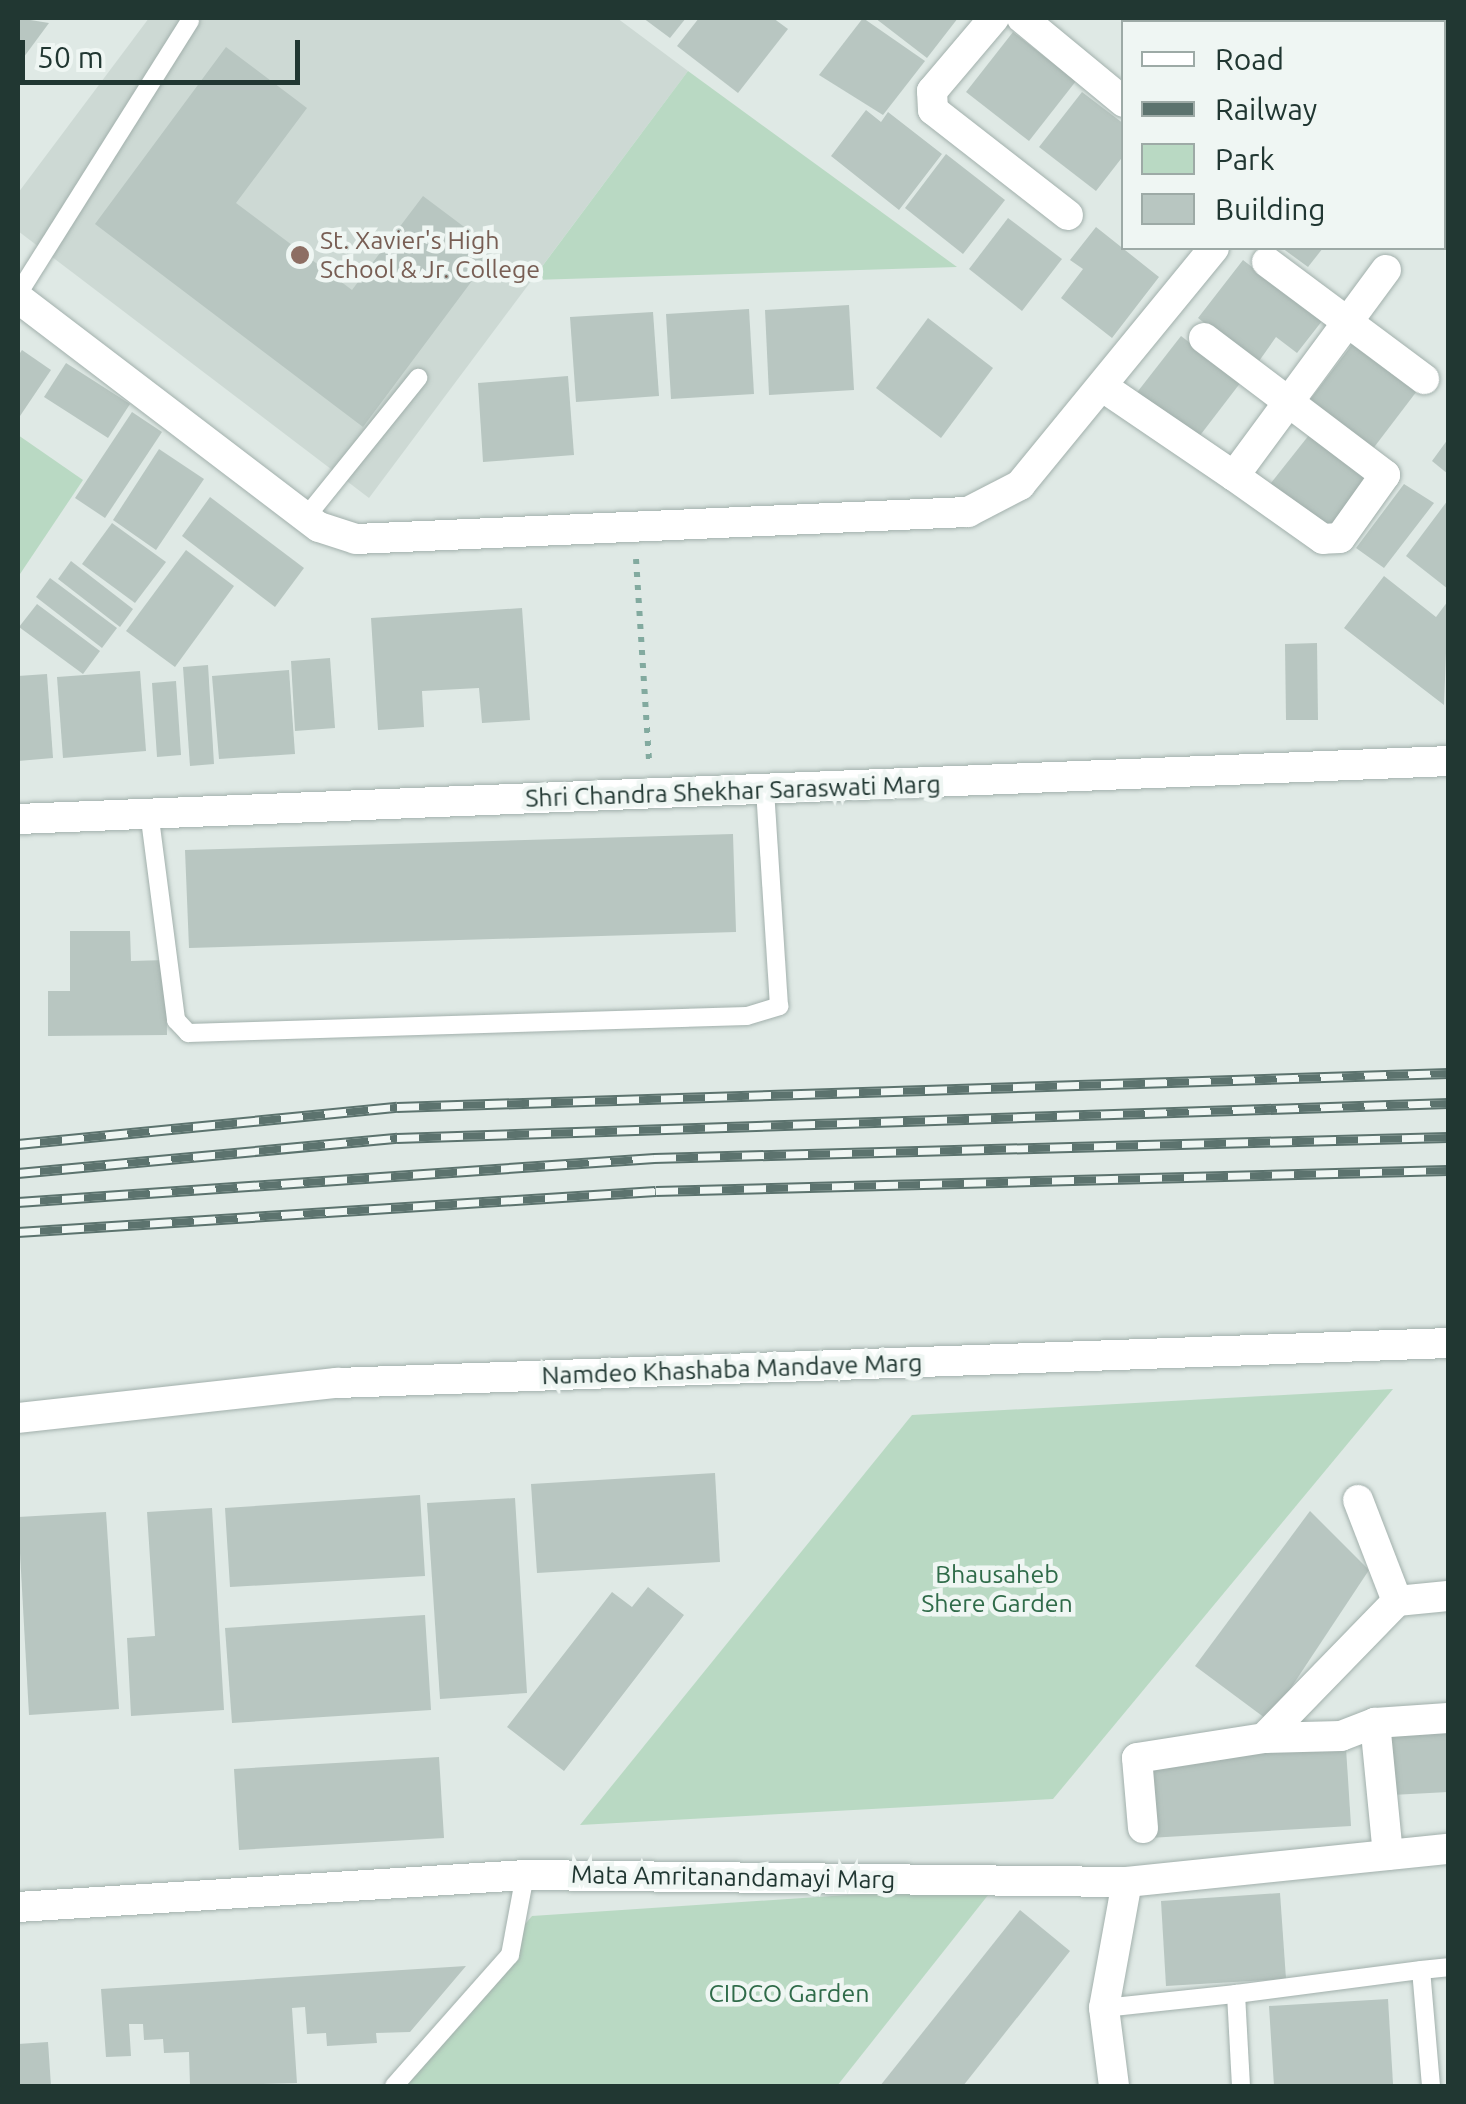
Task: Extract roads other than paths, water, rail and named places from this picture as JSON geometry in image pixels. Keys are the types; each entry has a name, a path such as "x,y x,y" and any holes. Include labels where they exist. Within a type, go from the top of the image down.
{"street":[{"path":"994,18 932,91 934,110 1068,215"},
{"path":"1022,18 1121,100"},
{"path":"18,296 306,517 356,539 634,522 968,512 1020,485 1212,250"},
{"path":"1266,262 1424,379"},
{"path":"1234,476 1386,270"},
{"path":"1102,388 1322,540 1340,538 1385,475 1204,338"},
{"name":"Shri Chandra Shekhar Saraswati Marg","path":"18,820 150,819 651,793 1448,761"},
{"name":"Namdeo Khashaba Mandave Marg","path":"18,1418 337,1384 1448,1343"},
{"path":"1358,1500 1397,1601"},
{"path":"1264,1738 1397,1601 1448,1596"},
{"path":"1143,1828 1137,1758 1264,1738 1341,1736 1375,1723 1448,1718"},
{"path":"1375,1723 1388,1856"},
{"name":"Mata Amritanandamayi Marg","path":"18,1907 525,1875 1126,1882 1448,1850"},
{"path":"1114,2086 1104,2008 1126,1882"}],"lane":[{"path":"18,296 190,22"},
{"path":"306,517 418,378"},
{"path":"150,819 176,1020 188,1033 747,1016 779,1006 765,790"},
{"path":"394,2086 510,1956 525,1875"},
{"path":"1104,2008 1448,1967"},
{"path":"1420,1970 1431,2086"},
{"path":"1236,1994 1241,2086"}],"railway":[{"path":"18,1144 397,1107 1448,1073"},
{"path":"18,1173 397,1138 1448,1103"},
{"path":"18,1202 654,1158 1448,1137"},
{"path":"18,1232 656,1191 1448,1170"}],"place":[{"name":"St. Xavier's High School & Jr. College","path":"300,255"}],"park label":[{"name":"Bhausaheb Shere Garden","path":"997,1590"},
{"name":"CIDCO Garden","path":"789,1993"}]}
